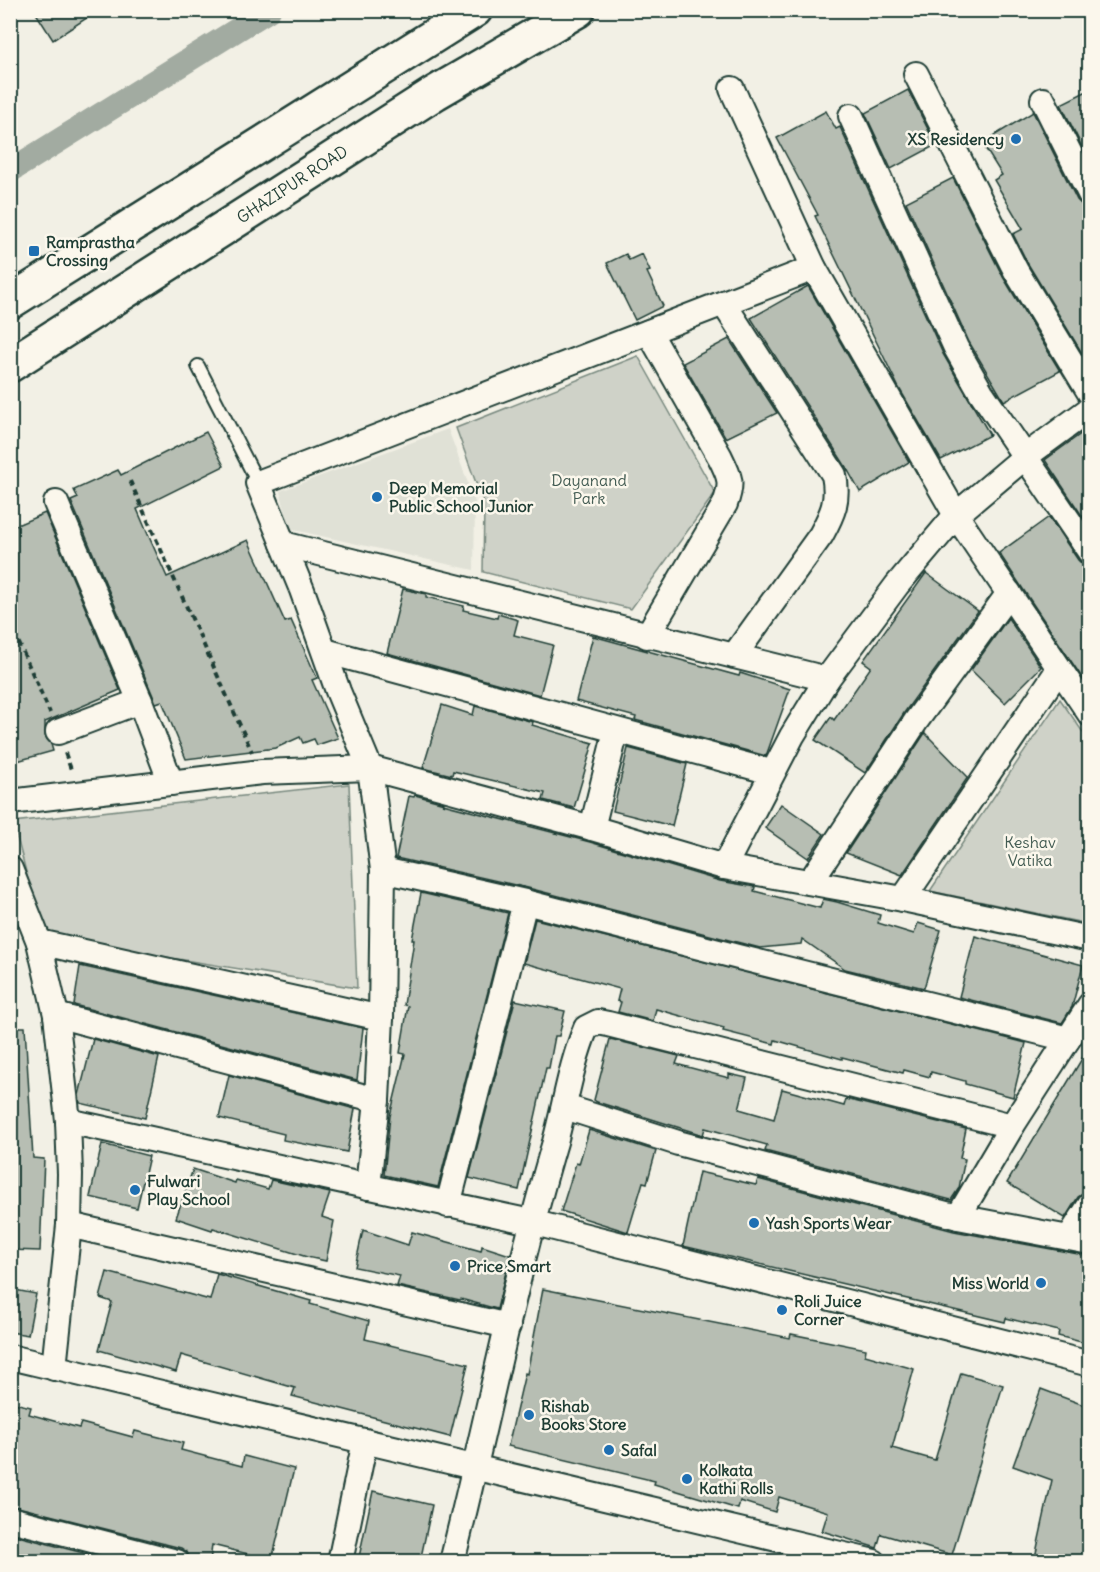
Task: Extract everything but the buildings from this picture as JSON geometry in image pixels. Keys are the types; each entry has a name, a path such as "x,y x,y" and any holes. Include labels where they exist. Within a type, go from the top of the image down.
{"main road":[{"path":"10,302 474,10"},
{"name":"GHAZIPUR ROAD","path":"10,365 435,93 578,10"}],"street":[{"path":"916,74 1016,271 1089,393"},
{"path":"732,89 814,268 956,515 1089,714"},
{"path":"1042,100 1089,194"},
{"path":"851,116 956,348 981,392 1089,552"},
{"path":"368,1188 377,1100 381,1018 383,870 370,768 338,691 326,651 258,483 814,268"},
{"path":"724,303 834,475 837,491 832,514 821,535 734,656"},
{"path":"647,636 725,504 731,487 729,474 649,332"},
{"path":"724,867 771,772 826,679 897,585 956,515 1026,456 1089,409"},
{"path":"57,503 140,701 171,783"},
{"path":"283,544 826,679"},
{"path":"810,882 916,721 1009,593"},
{"path":"326,651 771,772"},
{"path":"903,899 1059,669"},
{"path":"58,732 140,701"},
{"path":"592,828 616,730"},
{"path":"10,802 262,772 370,768 592,828 724,867 903,899 1089,939"},
{"path":"10,868 39,942 56,1015 68,1121 69,1225 54,1368"},
{"path":"383,870 525,902 1068,1039"},
{"path":"448,1205 525,902"},
{"path":"39,942 381,1018"},
{"path":"958,1217 1012,1126 1089,1005"},
{"path":"56,1015 377,1100"},
{"path":"452,1562 476,1467 531,1222 586,1028 598,1022 1012,1126"},
{"path":"565,1107 678,1143 958,1217 1079,1240 1089,1205"},
{"path":"68,1121 531,1222 1089,1364"},
{"path":"69,1225 507,1326"},
{"path":"10,1358 874,1562"},
{"path":"340,1562 365,1441"},
{"path":"10,1519 177,1562"}],"lane":[{"path":"198,366 258,483"}],"path":[{"path":"130,481 237,722 262,772"},
{"path":"10,623 58,732 80,795"}],"shaded area":[{"name":"Deep Memorial Public School Junior","path":"448,429 475,502 474,570 290,529 280,491"}],"green space":[{"name":"Dayanand Park","path":"638,356 715,493 631,609 483,572 484,505 456,428"},
{"name":"Keshav Vatika","path":"1060,699 1089,741 1089,924 930,891"},
{"path":"349,784 357,988 43,937 13,822"}],"waterway":[{"path":"10,171 269,10"}],"place":[{"name":"XS Residency","path":"1016,139"},
{"name":"Ramprastha Crossing","path":"34,251"},
{"name":"Deep Memorial Public School Junior","path":"377,497"},
{"name":"Fulwari Play School","path":"135,1190"},
{"name":"Yash Sports Wear","path":"754,1223"},
{"name":"Price Smart","path":"455,1266"},
{"name":"Miss World","path":"1041,1283"},
{"name":"Roli Juice Corner","path":"782,1310"},
{"name":"Rishab Books Store","path":"529,1415"},
{"name":"Safal","path":"609,1450"},
{"name":"Kolkata Kathi Rolls","path":"687,1479"}]}
